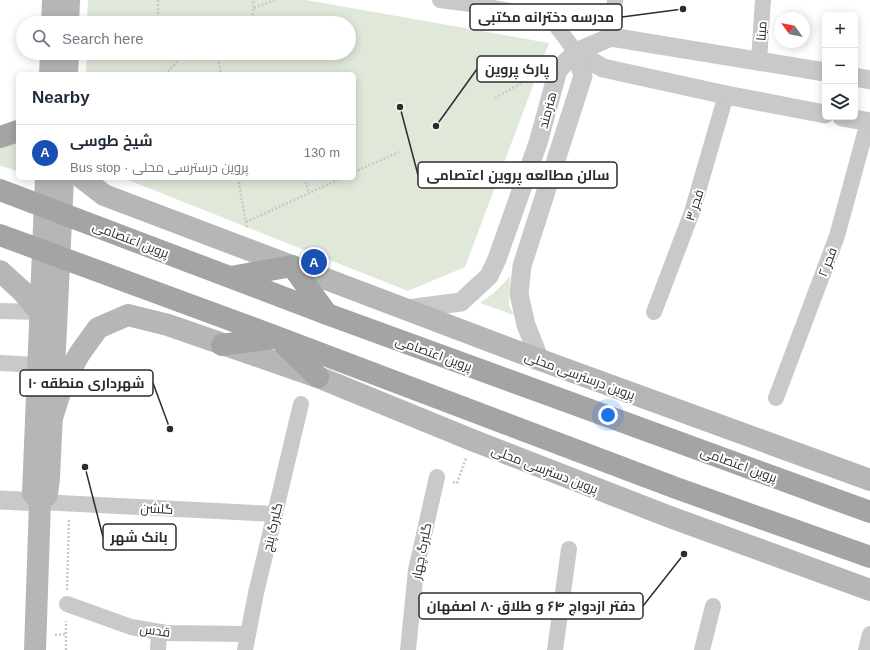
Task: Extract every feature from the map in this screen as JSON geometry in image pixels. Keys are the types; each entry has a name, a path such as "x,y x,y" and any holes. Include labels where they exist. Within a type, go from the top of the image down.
{"main road":[{"path":"52,16 53,0"},
{"path":"68,16 69,0"},
{"path":"50,72 51,60"},
{"path":"67,72 68,60"},
{"path":"0,137 16,132"},
{"path":"40,502 47,495 52,418 51,254 53,209 46,180"},
{"path":"53,209 62,180"},
{"name":"پروین درسترسی محلی","path":"85,180 104,195 540,360 870,480"},
{"name":"پروین اعتصامی","path":"0,190 327,314 870,512"},
{"path":"0,235 676,488 870,557"},
{"path":"35,650 40,502 33,493 40,312 51,254"},
{"path":"231,277 292,266 327,314"},
{"path":"0,271 40,312"},
{"name":"پروین دسترسی محلی","path":"52,418 64,383 80,353 93,334 98,328 128,315 168,325 222,345 318,377 472,440 670,517 870,590"},
{"path":"222,345 277,338"},
{"path":"277,338 318,377"}],"street":[{"path":"440,0 478,2 551,19 576,52 603,68 726,95 822,113"},
{"path":"611,38 615,0"},
{"name":"مینا","path":"759,61 763,0"},
{"path":"576,52 611,38 822,72"},
{"name":"هنرمند","path":"407,309 461,302 489,276 497,259 538,144 558,70 576,52"},
{"name":"هنرمند","path":"540,360 526,325 519,294 522,266 582,76 576,52"},
{"path":"858,78 870,80"},
{"name":"فجر ۳","path":"654,312 692,212 726,95"},
{"path":"858,120 869,122"},
{"name":"فجر ۲","path":"776,398 837,236 869,122"},
{"path":"497,259 522,266"},
{"path":"0,310 40,312"},
{"path":"0,363 38,364"},
{"name":"گلبرگ پنج","path":"245,650 301,404"},
{"name":"گلبرگ چهار","path":"408,650 416,570 437,476"},
{"path":"0,500 40,502"},
{"name":"گلشن","path":"40,502 275,514"},
{"path":"555,650 569,549"},
{"name":"قدس","path":"67,604 131,627 159,632 248,634"},
{"path":"702,650 713,606"},
{"path":"158,650 159,632"},
{"path":"866,650 870,634"}],"path":[{"path":"158,0 158,16"},
{"path":"252,16 254,8 253,0"},
{"path":"254,8 275,0"},
{"path":"167,72 179,60"},
{"path":"220,60 221,72"},
{"path":"495,98 542,71"},
{"path":"356,171 399,152"},
{"path":"238,180 250,250"},
{"path":"305,180 309,193"},
{"path":"246,222 338,180"},
{"path":"437,476 457,483 472,440"},
{"path":"66,650 69,503"}],"shaded area":[{"path":"88,0 306,0 549,43 465,267 408,291 128,180 356,180 356,72 86,72 87,60 356,60 356,16 87,16"},
{"path":"16,139 16,170 0,166 0,143"},
{"path":"510,276 509,305 514,315 480,303 496,291"}],"place":[{"name":"مدرسه دخترانه مکتبی","path":"683,9"},
{"name":"سالن مطالعه پروین اعتصامی","path":"400,107"},
{"name":"پارک پروین","path":"436,126"},
{"name":"شیخ طوسی","path":"314,262"},
{"name":"شهرداری منطقه ۱۰","path":"170,429"},
{"name":"بانک شهر","path":"85,467"},
{"name":"دفتر ازدواج ۶۴ و طلاق ۸۰ اصفهان","path":"684,554"}]}
